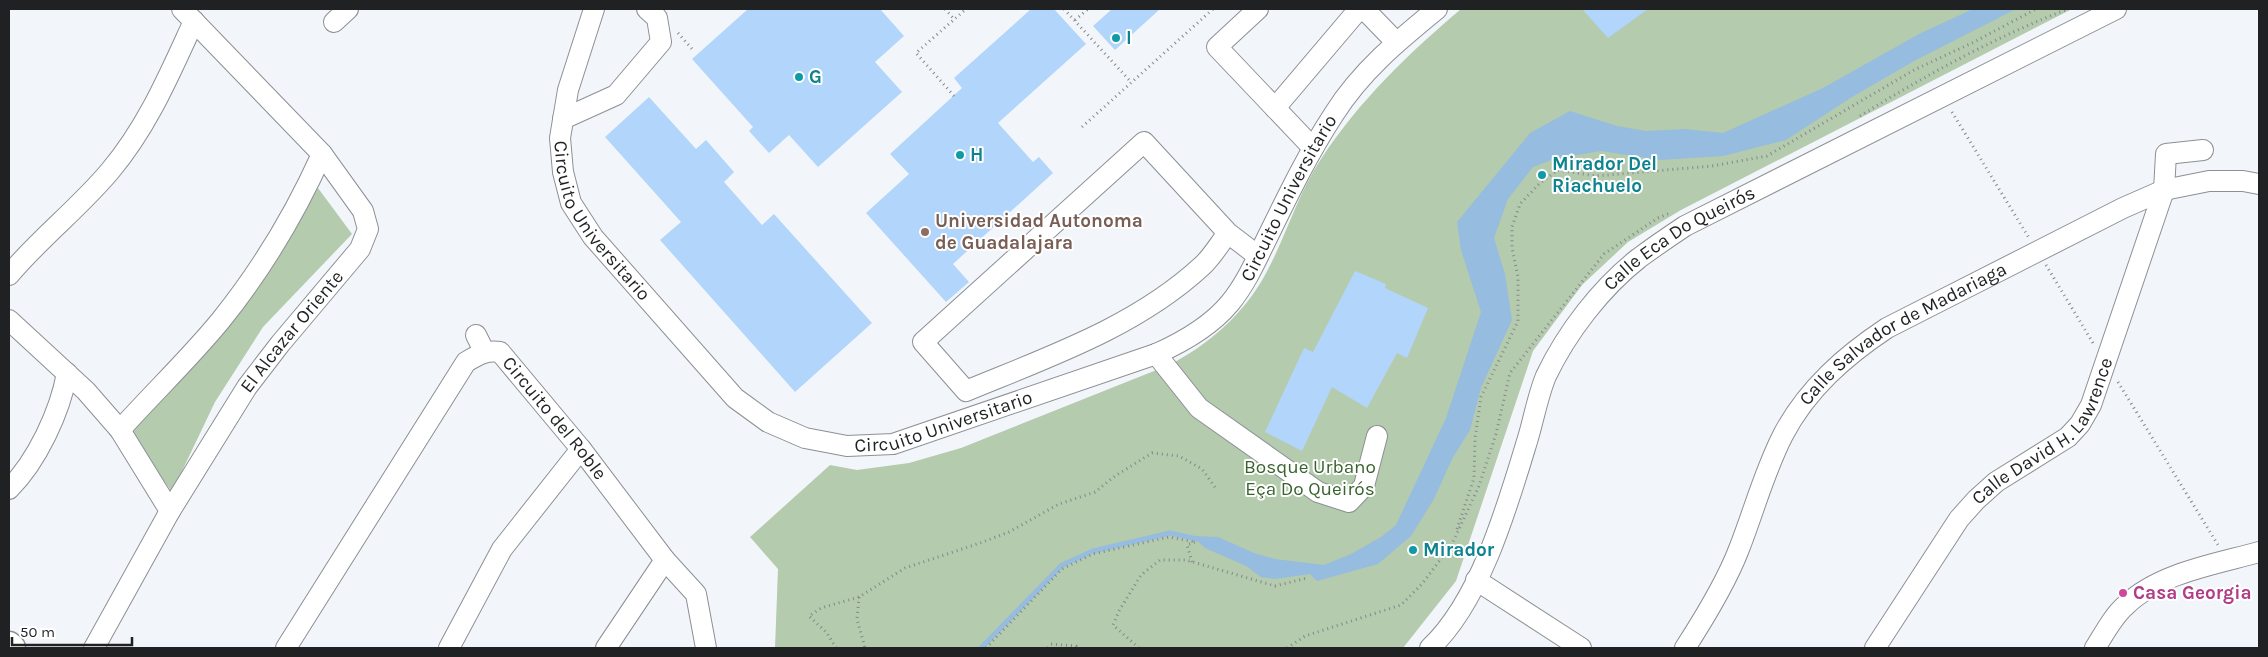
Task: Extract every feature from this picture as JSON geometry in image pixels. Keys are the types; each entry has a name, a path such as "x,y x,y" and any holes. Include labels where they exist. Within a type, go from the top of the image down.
{"main road":[{"path":"9,644 12,648"}],"street":[{"name":"Circuito Universitario","path":"594,9 568,90 560,138 563,172 572,202 593,237 735,398 768,422 805,438 847,446 893,444 980,416 1156,354 1182,342 1205,326 1230,304 1250,275 1313,148 1335,112 1362,75 1396,42 1437,9"},
{"path":"563,119 616,95 660,42 657,18 647,9"},
{"path":"1258,9 1217,47 1313,148"},
{"path":"1275,108 1359,9"},
{"path":"1364,9 1396,42"},
{"name":"Calle Eca Do Queirós","path":"1430,648 1460,610 1476,580 1507,508 1546,378 1561,348 1602,294 1638,259 1685,226 2116,9"},
{"name":"El Alcazar Oriente","path":"9,275 110,172 134,140 151,113 188,15 322,154 363,211 368,230 360,249 280,344 247,387 170,512 94,648"},
{"path":"980,416 966,391 923,342 1144,142 1228,233 1258,256"},
{"name":"Calle David H. Lawrence","path":"1875,648 1960,519 1976,500 1996,482 2068,437 2080,424 2091,405 2104,360 2164,190 2166,154 2203,150"},
{"path":"120,430 220,321 266,260 288,222 322,154"},
{"name":"Calle Salvador de Madariaga","path":"1685,648 1716,597 1739,550 1767,469 1784,434 1805,401 1828,374 1855,350 1887,328 2123,208 2164,190 2209,182 2243,181 2259,184"},
{"path":"966,391 1131,319 1204,265 1228,233"},
{"path":"9,320 67,373 120,430 170,512"},
{"name":"Circuito del Roble","path":"286,648 466,362 480,343 500,352 581,449 666,560 696,594 706,648"},
{"path":"1156,354 1199,408 1318,492 1349,502 1364,486 1377,436"},
{"path":"9,489 23,473 43,438 64,391 67,373"},
{"path":"449,648 502,549 581,449"},
{"path":"2095,648 2125,605 2148,587 2171,577 2259,552"},
{"path":"606,648 666,560"},
{"path":"1476,580 1581,648"}],"path":[{"path":"945,9 954,19"},
{"path":"954,96 916,53 966,9"},
{"path":"1064,9 1131,82"},
{"path":"1075,20 1088,9"},
{"path":"1082,127 1213,9"},
{"path":"1942,96 2228,561"},
{"path":"836,648 827,633 809,616 821,608 859,596 905,568 1009,532 1059,504 1095,492 1115,476 1152,453 1179,456 1202,469 1217,490"},
{"path":"986,648 1062,570 1093,554 1169,537 1195,542 1187,545 1192,562"},
{"path":"1287,648 1305,636 1401,605 1422,584 1452,544"},
{"path":"1139,648 1113,625 1118,611 1141,575 1160,560 1186,560 1275,586 1307,578"},
{"path":"859,596 857,619 866,648"},
{"path":"1048,648 1051,644 1076,646 1078,648"}],"green space":[{"name":"Bosque Urbano Eça Do Queirós","path":"1461,9 2072,9 1681,210 1628,242 1582,285 1533,351 1456,581 1403,648 775,648 778,569 750,537 830,465 857,470 909,463 961,448 1169,365 1211,338 1235,316 1256,290 1272,261 1305,187 1336,138 1386,79"},
{"path":"318,188 352,234 263,327 215,402 172,492 128,431 281,248"}],"water":[{"path":"1973,9 2016,9 1914,61 1852,97 1786,140 1723,156 1660,160 1601,151 1554,159 1533,167 1508,199 1494,238 1505,274 1512,320 1481,388 1470,430 1452,459 1434,499 1411,536 1378,564 1317,581 1310,574 1275,579 1261,577 1246,566 1205,548 1192,536 1218,537 1254,553 1275,559 1324,565 1351,554 1381,537 1396,525 1446,418 1481,312 1461,250 1457,222 1530,133 1570,111 1617,126 1646,131 1685,129 1723,133 1823,88 1919,34"}],"building":[{"name":"G","path":"748,9 880,9 904,36 875,62 902,92 818,167 789,135 769,153 749,131 753,127 692,59"},
{"name":"H","path":"1031,9 1054,9 1086,44 998,123 1033,162 1039,157 1053,173 953,264 969,282 946,302 866,213 909,174 890,154 962,88 954,78"},
{"name":"I","path":"1112,9 1160,9 1115,50 1093,26"},
{"path":"1582,9 1648,9 1608,38"},
{"path":"649,97 696,149 706,140 734,172 724,182 762,225 774,214 872,323 795,392 660,240 681,222 605,137"},
{"path":"1355,271 1386,284 1385,288 1428,308 1407,358 1397,353 1367,408 1332,387 1302,451 1265,432 1304,348 1313,352"}],"waterway":[{"path":"981,648 1062,565 1093,551 1170,533 1197,539"}],"place":[{"name":"I","path":"1116,38"},
{"name":"G","path":"799,77"},
{"name":"H","path":"960,155"},
{"name":"Mirador Del Riachuelo","path":"1542,175"},
{"name":"Universidad Autonoma de Guadalajara","path":"925,232"},
{"name":"Mirador","path":"1413,550"},
{"name":"Casa Georgia","path":"2123,593"}]}
